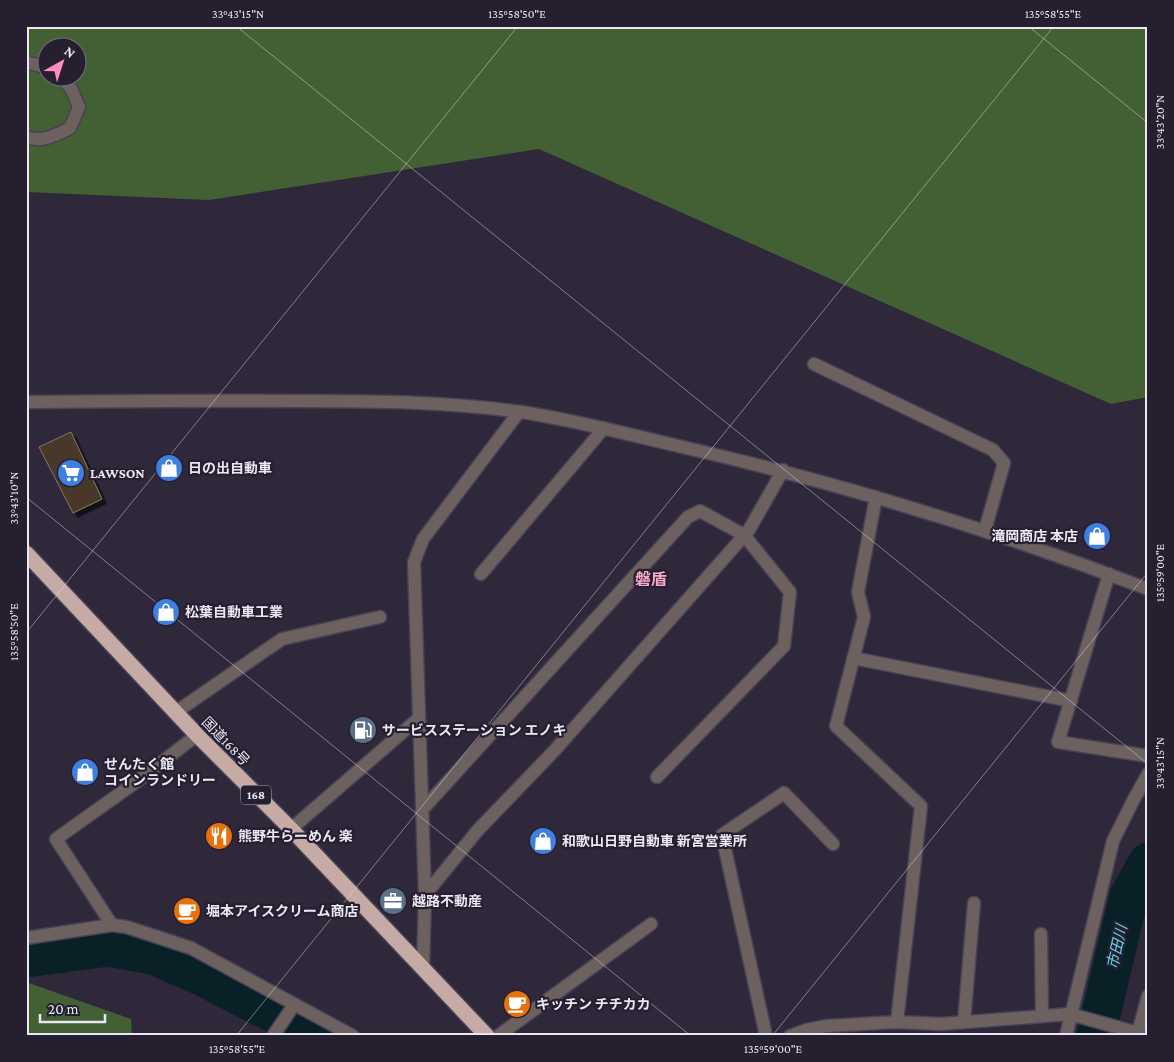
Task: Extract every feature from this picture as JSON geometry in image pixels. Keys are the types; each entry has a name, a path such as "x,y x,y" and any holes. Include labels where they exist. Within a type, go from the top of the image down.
{"highway":[{"name":"国道168号","path":"26,553 197,735 291,829 487,1036"}],"street":[{"path":"26,137 34,140 51,137 70,128 79,106 71,88"},
{"path":"814,364 993,450 1004,462 985,530"},
{"path":"26,402 227,400 406,402 519,412 604,428 783,470 985,530 1148,589"},
{"path":"423,969 425,895 414,562 423,539 519,412"},
{"path":"481,574 604,428"},
{"path":"425,895 478,830 554,751 744,536 783,470"},
{"path":"876,497 858,592 864,617 836,726 921,806 897,1022"},
{"path":"422,810 688,517 700,511 744,536 790,592 784,646 657,777"},
{"path":"1109,574 1058,742 1148,756"},
{"path":"176,712 282,639 380,617"},
{"path":"853,658 1070,701"},
{"path":"291,829 419,718"},
{"path":"112,925 56,839 136,782 197,735"},
{"path":"1066,1036 1113,842 1148,774"},
{"path":"766,1036 722,835 784,793 834,844"},
{"path":"964,1022 974,903"},
{"path":"498,1036 651,924"},
{"path":"26,938 112,925 127,928 192,948 352,1036"},
{"path":"1042,934 1042,1016"},
{"path":"790,1036 826,1026 897,1022 941,1024 1070,1014 1134,1033 1148,996"},
{"path":"273,1036 294,1005"}],"green space":[{"path":"26,26 1148,26 1148,397 1111,404 539,149 209,200 26,192"},
{"path":"26,982 131,1019 132,1036 26,1036"}],"building":[{"name":"LAWSON","path":"71,432 102,499 73,513 39,447"}],"waterway":[{"name":"市田川","path":"1096,1036 1129,896 1148,862"},
{"path":"26,958 108,947 153,955 203,977 317,1036"}],"place":[{"name":"日の出自動車","path":"169,468"},
{"name":"LAWSON","path":"71,473"},
{"name":"滝岡商店 本店","path":"1097,536"},
{"name":"松葉自動車工業","path":"166,612"},
{"name":"サービスステーション エノキ","path":"363,730"},
{"name":"せんたく館 コインランドリー","path":"85,772"},
{"name":"熊野牛らーめん 楽","path":"219,836"},
{"name":"和歌山日野自動車 新宮営業所","path":"543,841"},
{"name":"越路不動産","path":"393,901"},
{"name":"堀本アイスクリーム商店","path":"187,911"},
{"name":"キッチン チチカカ","path":"517,1004"}],"district":[{"name":"磐盾","path":"651,579"}]}
